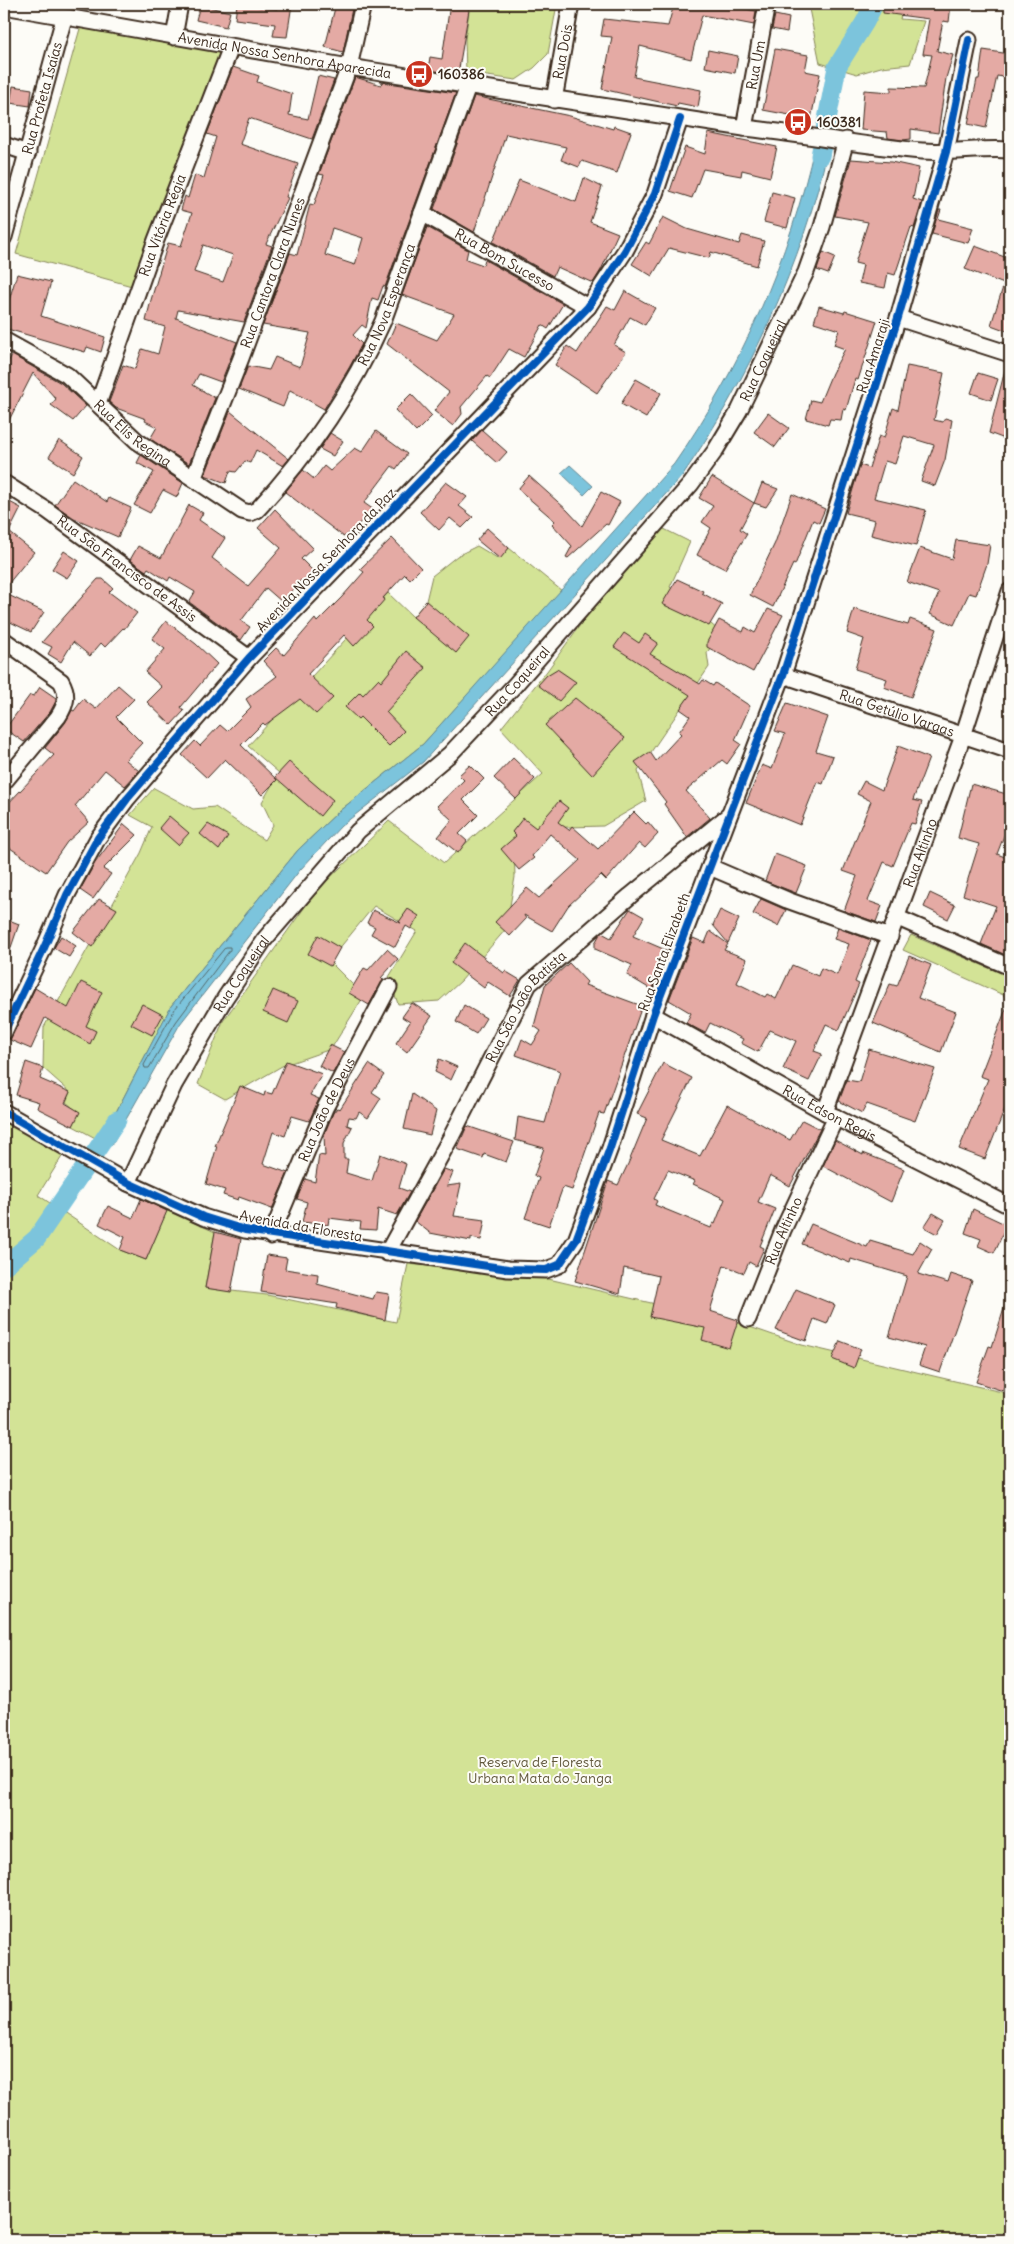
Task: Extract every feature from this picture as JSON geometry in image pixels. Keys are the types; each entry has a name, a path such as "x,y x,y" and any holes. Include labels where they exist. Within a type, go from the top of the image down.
{"street":[{"path":"174,37 180,4"},
{"name":"Rua Cantora Clara Nunes","path":"194,477 241,358 349,67 364,4"},
{"name":"Rua Dois","path":"554,100 571,4"},
{"name":"Rua Um","path":"744,128 767,4"},
{"name":"Avenida Nossa Senhora Aparecida","path":"4,6 349,67 744,128 805,134 922,151 946,152 988,148 1010,150"},
{"name":"Rua Profeta Isaías","path":"4,237 7,212 28,153 64,18"},
{"name":"Rua Amaraji","path":"783,675 898,318 946,152 969,40"},
{"name":"Rua Vitória Régia","path":"98,404 156,240 230,47"},
{"name":"Rua Nova Esperança","path":"264,502 316,440 367,357 468,86"},
{"name":"Avenida Nossa Senhora da Paz","path":"4,1032 67,895 98,838 127,800 249,658 588,307 625,251 655,194 680,118"},
{"name":"Rua Coqueiral","path":"122,1180 174,1085 225,998 264,940 358,831 450,754 514,686 691,484 715,451 739,411 806,272 822,226 841,139"},
{"path":"4,145 28,153"},
{"name":"Rua Bom Sucesso","path":"422,213 588,307"},
{"path":"898,318 1010,354"},
{"name":"Rua Elis Regina","path":"4,340 67,375 137,441 194,477 242,511 250,513 257,510 264,502"},
{"name":"Rua São Francisco de Assis","path":"4,483 48,511 249,658"},
{"name":"Rua Altinho","path":"748,1319 831,1115 890,937 963,736 1010,591"},
{"path":"4,640 61,681 65,688 66,699 64,708 58,717 4,782"},
{"name":"Rua Getúlio Vargas","path":"783,675 1010,751"},
{"name":"Rua Santa Elizabeth","path":"576,1240 610,1148 653,1015 783,675"},
{"name":"Rua São João Batista","path":"387,1253 451,1137 530,984 630,896 730,814"},
{"path":"710,867 788,900 890,937"},
{"path":"898,918 1010,967"},
{"name":"Rua João de Deus","path":"271,1236 324,1108 389,988"},
{"name":"Rua Edson Regis","path":"653,1015 831,1115 1010,1206"},
{"name":"Avenida da Floresta","path":"4,1112 122,1180 203,1217 271,1236 387,1253 534,1271 546,1270 559,1265 576,1240"}],"green space":[{"path":"470,4 557,4 548,54 534,68 516,80 466,73 465,39"},
{"path":"808,4 904,4 900,19 924,21 910,64 881,67 857,74 820,63"},
{"path":"83,18 232,44 139,288 16,254"},
{"path":"662,528 690,542 670,587 720,632 707,653 709,667 638,771 646,801 603,826 538,828 514,842 515,877 506,929 461,981 439,1001 398,1004 389,977 417,931 374,906 329,961 364,996 331,1049 282,1066 225,1099 198,1084 223,1021 317,890 389,821 444,863 543,774 501,728 547,671 585,618"},
{"path":"477,546 499,559 509,548 562,591 423,744 338,812 298,850 171,1006 101,1141 73,1126 79,1113 66,1102 70,1092 43,1068 44,1027 141,853 152,827 130,815 154,788 193,809 215,807 264,840 273,825 262,802 279,773 248,746 388,593 413,617 426,601 432,576 457,556"},
{"path":"911,935 1010,977 1010,998 903,950"},
{"name":"Reserva de Floresta Urbana Mata do Janga","path":"4,1121 63,1155 38,1195 120,1250 146,1260 167,1210 215,1232 205,1288 267,1295 396,1322 408,1264 540,1277 741,1324 802,1345 1010,1394 1010,2240 4,2240"}],"water":[{"path":"815,144 828,148 818,190 788,276 770,319 729,401 682,476 423,762 341,826 300,870 180,1024 111,1146 101,1141 171,1006 298,850 338,812 423,744 674,464 720,390 760,311 792,229"},
{"path":"570,465 593,486 584,495 561,473"}],"building":[{"path":"237,4 277,9 278,4 292,4 287,37 273,36 275,24 235,19"},
{"path":"336,4 353,4 343,52 325,47"},
{"path":"450,4 470,4 458,74 428,70 430,57 442,59"},
{"path":"674,4 719,4 756,11 754,25 702,15 691,59 640,46 634,77 701,90 698,107 678,103 677,106 602,89 612,37 601,36 604,19 668,26"},
{"path":"883,4 951,4 949,22 943,21 937,51 953,55 946,78 938,133 911,129 911,139 903,140 888,138 887,132 861,130 864,90 891,92 891,87 924,88 932,55 923,54 929,19 883,13"},
{"path":"200,5 230,12 226,27 196,20"},
{"path":"775,15 789,18 787,32 772,29"},
{"path":"775,49 808,55 805,71 820,74 811,119 763,110"},
{"path":"708,50 738,56 735,73 705,67"},
{"path":"983,50 1010,54 1010,78 997,76 986,128 968,124 977,79 979,79"},
{"path":"233,67 259,76 257,82 292,94 289,115 308,119 318,76 334,80 312,139 249,118 240,144 298,164 286,197 288,198 266,244 272,246 244,322 178,310 176,318 237,342 221,382 199,374 193,385 215,398 189,464 150,439 157,427 145,421 146,419 116,408 109,402 123,365 135,369 142,349 158,354 165,327 146,321 168,243 181,246 192,213 181,210 185,196 188,198 195,175 204,178 216,137 207,134","holes":["203,245 233,255 223,282 194,272"]},
{"path":"355,77 381,85 382,82 456,93 385,287 383,286 378,300 372,298 366,328 362,325 353,335 362,344 349,368 324,409 290,390 283,407 239,389 248,366 269,370 275,357 300,367 310,333 263,325 290,253 297,255 310,204 314,205 324,175 319,174","holes":["332,228 363,238 355,265 325,255"]},
{"path":"13,86 32,89 30,106 10,103"},
{"path":"474,96 570,116 613,129 614,126 631,132 617,173 582,161 579,167 561,160 566,147 506,134 474,232 434,209"},
{"path":"708,133 777,147 770,177 742,170 741,176 703,169 692,198 670,191 685,147 705,154"},
{"path":"851,159 891,162 919,168 913,199 922,202 914,228 911,227 895,275 888,273 885,288 859,283 863,265 855,263 868,222 835,216"},
{"path":"584,178 602,187 590,222 618,233 593,283 557,267 553,276 493,242 519,180 576,202"},
{"path":"772,192 795,198 787,228 764,222"},
{"path":"939,210 941,210 938,219 973,228 968,243 932,234"},
{"path":"663,217 687,229 739,244 742,235 764,241 757,266 711,252 709,258 669,248 652,276 632,264 646,242 649,244"},
{"path":"427,227 468,250 466,259 483,265 485,260 563,304 548,329 542,325 524,357 509,349 490,378 487,376 461,407 462,414 453,426 434,411 449,392 387,344 396,323 437,340 454,314 402,295"},
{"path":"975,246 1010,259 1010,332 991,325 1004,284 965,269"},
{"path":"823,252 835,257 828,274 817,270"},
{"path":"17,274 51,282 41,316 105,337 101,352 87,347 85,352 4,328 4,316"},
{"path":"625,291 655,308 645,325 630,317 614,345 626,352 597,393 555,365 567,346 577,353 607,306 615,310"},
{"path":"819,306 844,313 845,311 877,321 858,380 855,379 846,410 843,409 841,420 830,419 828,425 806,419 811,400 820,402 832,373 845,349 834,345 839,330 814,322"},
{"path":"12,355 61,383 86,406 73,421 51,405 56,399 33,373 4,430 4,370"},
{"path":"907,366 944,373 934,420 943,422 945,418 952,420 945,460 935,486 921,481 934,445 904,436 895,464 885,461 874,498 926,510 916,546 871,535 875,520 846,513 860,465 869,468 879,436 884,438 893,408 898,410"},
{"path":"1005,370 1010,370 1010,441 989,433"},
{"path":"978,373 998,379 991,400 971,393"},
{"path":"636,379 661,393 646,418 621,404"},
{"path":"411,394 432,416 416,432 395,410"},
{"path":"230,411 289,459 283,466 256,450 250,463 245,461 236,472 230,471 226,483 205,475"},
{"path":"768,413 789,428 775,447 754,432"},
{"path":"482,430 507,452 497,463 472,441"},
{"path":"376,431 407,454 396,469 392,466 364,503 374,510 344,537 285,492 303,470 314,479 324,466 330,471 355,448 362,452"},
{"path":"330,433 343,441 333,456 320,449"},
{"path":"59,440 83,456 73,473 49,457"},
{"path":"141,455 183,483 177,497 163,490 150,513 134,505 154,472 137,463"},
{"path":"529,476 582,526 601,492 620,502 608,525 606,524 568,558 566,557 572,546 552,524 555,521 518,489"},
{"path":"712,477 754,503 740,529 747,534 725,569 697,555 711,528 702,522 713,506 699,498"},
{"path":"73,479 107,502 109,498 131,508 118,537 74,518 55,505"},
{"path":"446,482 467,497 459,506 473,517 462,528 450,518 439,530 420,512"},
{"path":"762,483 778,489 766,507 754,503"},
{"path":"792,494 825,509 819,523 813,520 795,565 793,564 773,607 750,595 775,543"},
{"path":"4,499 21,508 9,532 34,552 4,589"},
{"path":"189,505 203,513 199,520 225,538 212,558 248,586 281,548 258,528 275,509 313,548 301,559 314,572 303,582 301,580 282,602 266,588 241,621 250,627 241,640 189,602 195,592 170,577 168,581 148,568 146,571 130,560 138,546 161,558"},
{"path":"487,528 509,548 500,559 477,540"},
{"path":"392,538 421,568 410,579 405,574 383,598 385,599 367,620 373,626 354,646 344,635 308,674 333,698 316,714 300,699 265,725 263,723 241,745 277,780 262,795 225,759 207,778 182,755 195,741 200,746 220,725 227,731 251,707 246,699 277,676 263,661 276,648 284,655 315,619 317,622 342,597 364,572 360,569"},
{"path":"956,540 990,545 987,564 976,595 969,593 954,625 930,614 939,593 907,582 920,548 952,559"},
{"path":"64,551 79,561 67,578 52,569"},
{"path":"98,579 103,579 113,588 109,592 137,613 105,647 101,643 90,656 73,642 61,662 48,654 52,647 42,642"},
{"path":"677,579 703,591 702,593 722,604 709,626 662,604"},
{"path":"4,593 44,612 31,632 4,619"},
{"path":"426,601 469,637 456,653 413,617"},
{"path":"768,609 783,615 753,672 707,647 707,642 719,620 743,632 745,627 755,633"},
{"path":"854,609 908,625 910,619 937,629 911,697 884,687 887,679 855,669 864,639 847,633"},
{"path":"166,621 196,644 217,664 181,707 184,711 171,725 147,702 162,687 145,672 165,649 152,639"},
{"path":"624,633 639,643 645,634 658,643 650,654 700,684 703,680 713,686 715,683 750,706 735,740 741,744 727,764 722,760 686,791 710,818 687,837 664,804 666,802 635,762 650,752 656,761 681,734 679,732 690,716 680,709 690,695 614,647"},
{"path":"406,651 426,668 386,712 404,731 389,746 360,717 358,719 345,707 360,692 363,695 378,679 381,682"},
{"path":"557,669 576,682 559,701 538,685 547,675"},
{"path":"118,685 134,699 116,717 142,743 126,760 139,771 125,786 105,770 75,806 89,822 67,842 46,872 4,844 4,808 54,755 45,748 65,723 72,710 74,711 83,699 96,709"},
{"path":"40,687 56,698 56,701 50,712 24,742 5,729 30,695 34,696"},
{"path":"575,698 625,738 592,775 545,725"},
{"path":"787,703 828,717 816,751 833,756 823,784 817,782 800,825 746,803 762,765 772,769 785,734 775,731"},
{"path":"898,746 929,758 913,800 922,802 915,824 911,823 893,866 884,862 868,901 882,906 876,922 844,911 857,876 843,871 871,801 857,794 864,781 882,790"},
{"path":"513,758 535,779 516,799 494,778"},
{"path":"289,762 333,800 320,816 275,777"},
{"path":"470,765 484,779 463,800 478,815 459,834 467,841 458,853 438,837 452,820 437,806 464,780 459,775"},
{"path":"971,784 1010,795 1010,820 997,854 1010,859 1010,957 981,944 996,906 963,895 979,844 958,838"},
{"path":"559,801 568,808 558,822 569,830 572,826 598,849 634,812 646,824 648,822 658,834 645,848 639,843 606,880 601,875 568,906 552,931 524,915 526,919 510,936 495,922 527,888 539,898 580,860 550,834 532,856 534,858 519,870 501,849 516,836 512,832 523,818 536,828"},
{"path":"169,816 189,833 178,845 159,828"},
{"path":"124,824 137,835 103,869 111,874 93,899 80,890 95,863"},
{"path":"208,824 228,836 219,850 200,834"},
{"path":"775,854 807,866 796,893 765,881"},
{"path":"930,893 955,905 948,919 924,907"},
{"path":"99,899 117,909 92,947 73,932"},
{"path":"761,899 786,910 778,926 753,914"},
{"path":"408,909 419,916 411,929 406,926 395,947 371,934 375,927 367,923 373,910 401,923 399,922"},
{"path":"630,909 644,917 633,936 668,951 652,990 627,975 632,965 595,949 595,943 600,934 602,933 611,938"},
{"path":"720,910 739,919 728,943 713,925"},
{"path":"4,918 19,924 6,962 4,961"},
{"path":"838,928 871,940 855,982 859,984 839,1030 826,1024 814,1051 822,1054 809,1081 783,1069 796,1041 770,1030 758,1052 741,1043 743,1039 710,1023 705,1033 686,1023 691,1013 669,1000 693,938 705,943 710,931 728,944 724,950 747,959 737,983 765,997 767,994 776,999 792,965 818,976 821,968 837,975 849,944 834,939"},
{"path":"318,935 340,948 330,966 308,954"},
{"path":"61,936 76,946 69,957 54,948"},
{"path":"465,943 504,973 505,971 520,980 510,996 488,982 484,988 451,963"},
{"path":"387,949 398,959 381,978 384,979 369,1005 349,993 364,968 368,970"},
{"path":"909,956 931,965 918,998 956,1012 941,1052 873,1023 890,984 897,986"},
{"path":"569,963 587,982 585,985 642,1006 604,1114 599,1113 572,1190 563,1187 549,1226 525,1218 539,1178 534,1176 544,1148 515,1140 518,1117 545,1123 560,1071 516,1055 522,1039 532,1045 541,1031 534,1026 545,985"},
{"path":"81,982 102,992 86,1026 96,1031 90,1044 45,1018 31,1049 10,1040 35,988 68,1008"},
{"path":"273,990 298,1001 288,1023 263,1012"},
{"path":"1009,1001 1010,1096 985,1159 959,1149 988,1079 980,1076"},
{"path":"412,1003 432,1016 407,1052 396,1043 410,1022 402,1017"},
{"path":"142,1004 163,1015 152,1035 131,1024"},
{"path":"464,1005 486,1018 476,1034 456,1022"},
{"path":"330,1045 344,1052 333,1073 319,1066"},
{"path":"869,1049 935,1069 915,1121 867,1104 862,1113 839,1101 847,1080 859,1082"},
{"path":"439,1059 457,1067 451,1080 435,1072"},
{"path":"286,1061 322,1074 310,1095 319,1099 309,1121 292,1116 285,1136 273,1132 263,1164 288,1173 272,1209 239,1197 238,1200 223,1195 225,1190 206,1184 217,1146 215,1146 240,1086 264,1096 265,1092 272,1094"},
{"path":"26,1062 43,1068 40,1079 70,1092 65,1103 80,1112 73,1126 37,1108 39,1102 16,1095"},
{"path":"663,1063 692,1078 661,1140 700,1156 727,1105 790,1140 802,1120 820,1129 790,1186 770,1175 758,1202 775,1209 760,1246 764,1248 756,1266 749,1262 744,1273 724,1265 710,1311 738,1320 729,1348 702,1340 705,1328 650,1317 659,1276 624,1268 620,1294 575,1281 608,1181 618,1185 647,1118 637,1114","holes":["668,1170 695,1181 693,1184 725,1199 715,1224 713,1223 711,1228 655,1205 657,1201 654,1199"]},
{"path":"369,1064 384,1075 372,1092 381,1098 368,1118 359,1112 356,1118 349,1117 347,1125 352,1127 344,1143 344,1159 348,1159 346,1173 372,1181 380,1154 406,1164 399,1188 410,1192 397,1215 378,1209 376,1230 360,1229 361,1222 329,1218 328,1225 302,1222 307,1202 297,1199 305,1179 315,1182 319,1155 325,1156 324,1135 333,1113 337,1108 340,1109"},
{"path":"412,1094 436,1111 430,1135 404,1129"},
{"path":"467,1126 514,1142 506,1162 484,1154 483,1158 457,1149"},
{"path":"835,1140 863,1155 863,1153 904,1169 891,1202 823,1166"},
{"path":"444,1169 453,1172 447,1186 461,1184 454,1216 485,1220 481,1240 471,1238 471,1241 430,1233 415,1221"},
{"path":"141,1199 167,1211 146,1260 120,1250 125,1237 99,1224 108,1206 133,1218"},
{"path":"973,1209 1007,1225 994,1253 978,1246 981,1239 965,1233"},
{"path":"933,1213 945,1220 937,1234 924,1227"},
{"path":"811,1224 867,1247 870,1241 913,1254 920,1241 932,1249 918,1274 948,1283 951,1274 972,1281 940,1372 919,1365 925,1347 889,1337 907,1276 851,1259 850,1263 802,1244"},
{"path":"215,1232 241,1239 231,1292 205,1288"},
{"path":"267,1255 287,1258 285,1269 318,1274 317,1284 373,1299 376,1292 389,1294 385,1320 336,1308 337,1304 261,1292"},
{"path":"796,1289 835,1305 827,1324 814,1319 806,1341 776,1330"},
{"path":"1007,1299 1010,1299 1010,1371 1003,1391 976,1382 989,1346 992,1347"},
{"path":"840,1341 861,1349 854,1368 832,1359"}],"waterway":[{"path":"820,156 837,67 874,4"},
{"path":"4,1266 37,1238 117,1120"}],"cycle path":[{"path":"4,1112 128,1183 203,1217 245,1230 508,1269 546,1270 559,1265 576,1240 610,1148 653,1015 783,675 898,318 946,152 969,40"},
{"path":"4,1032 67,895 98,838 127,799 249,658 588,307 625,251 655,194 680,119"}],"place":[{"name":"160386","path":"419,74"},
{"name":"160381","path":"798,122"}]}
